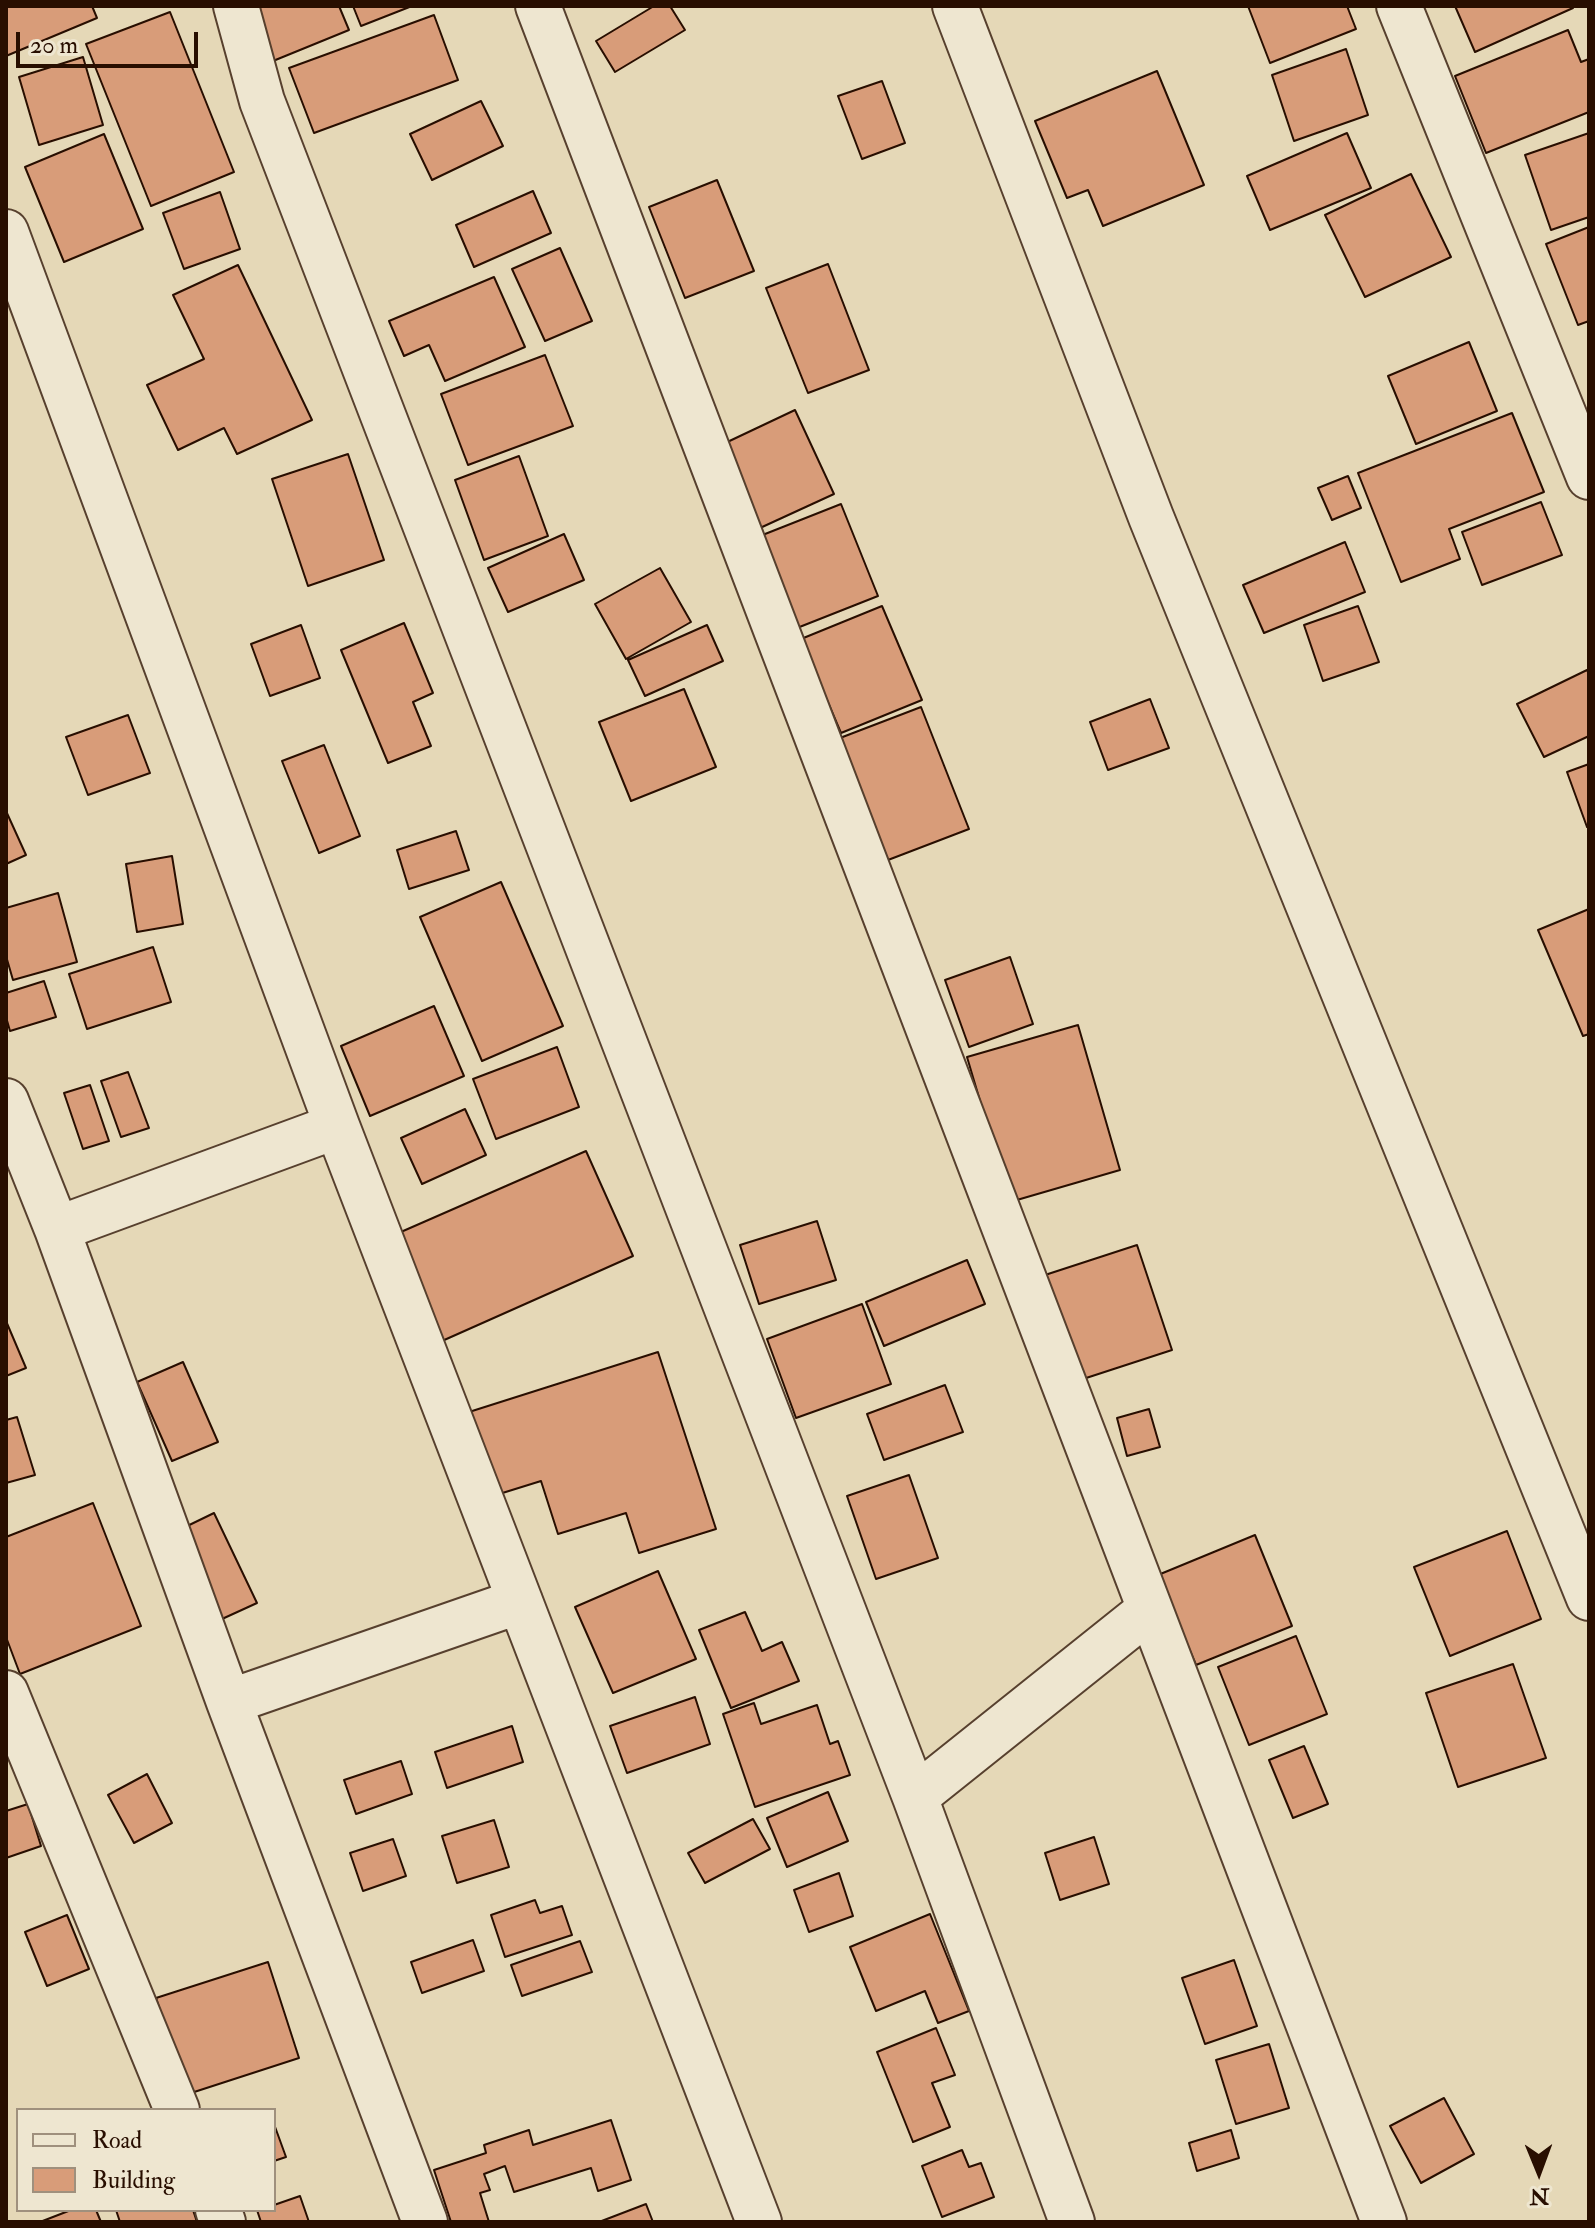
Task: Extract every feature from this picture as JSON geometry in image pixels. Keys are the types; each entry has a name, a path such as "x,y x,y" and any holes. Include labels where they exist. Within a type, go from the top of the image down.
{"street":[{"path":"236,6 273,131 915,1797 1072,2222"},
{"path":"538,6 1384,2222"},
{"path":"955,6 1151,517 1589,1598"},
{"path":"1399,6 1589,477"},
{"path":"6,232 337,1126 759,2222"},
{"path":"6,1101 57,1229 229,1702 425,2222"},
{"path":"57,1229 337,1126"},
{"path":"229,1702 520,1601"},
{"path":"915,1797 1149,1610"},
{"path":"6,1693 176,2108"}],"building":[{"path":"6,6 92,6 97,18 6,56"},
{"path":"250,6 339,6 349,30 273,61"},
{"path":"353,6 412,6 361,26"},
{"path":"654,6 670,6 685,30 615,72 596,41"},
{"path":"1248,6 1347,6 1356,29 1270,63"},
{"path":"1455,6 1572,6 1573,8 1475,52"},
{"path":"170,12 234,172 151,206 86,44"},
{"path":"434,15 458,80 314,133 289,68"},
{"path":"1568,30 1581,62 1589,59 1589,112 1486,153 1455,76"},
{"path":"1346,49 1368,115 1294,141 1272,75"},
{"path":"83,57 103,125 39,145 19,77"},
{"path":"1157,71 1204,185 1103,226 1088,190 1067,198 1035,121"},
{"path":"882,81 905,143 862,159 838,96"},
{"path":"481,101 503,146 432,180 410,134"},
{"path":"1347,133 1371,188 1270,230 1247,176"},
{"path":"1589,133 1589,217 1551,230 1525,155"},
{"path":"104,134 143,229 64,262 25,167"},
{"path":"1411,174 1451,257 1365,297 1325,215"},
{"path":"717,180 754,271 685,298 649,207"},
{"path":"533,191 551,233 474,267 456,225"},
{"path":"220,192 240,249 184,269 163,213"},
{"path":"1589,227 1589,321 1578,325 1546,244"},
{"path":"560,248 592,321 545,341 512,269"},
{"path":"828,264 869,370 808,393 766,288"},
{"path":"238,265 312,420 237,454 224,428 178,450 147,385 204,359 173,295"},
{"path":"494,277 525,347 445,381 429,345 404,356 389,321"},
{"path":"1469,342 1497,411 1416,444 1388,376"},
{"path":"545,355 573,426 468,465 441,394"},
{"path":"795,410 834,494 760,528 721,445"},
{"path":"1512,413 1544,492 1449,529 1460,559 1401,582 1358,473"},
{"path":"348,454 384,560 308,586 272,479"},
{"path":"519,456 548,536 484,560 455,480"},
{"path":"1348,476 1361,508 1332,520 1318,488"},
{"path":"1541,502 1562,555 1482,585 1462,532"},
{"path":"841,504 878,596 797,628 760,536"},
{"path":"564,534 584,580 508,612 488,568"},
{"path":"1345,542 1365,592 1264,633 1243,585"},
{"path":"660,568 691,622 626,659 595,604"},
{"path":"882,606 922,700 841,733 801,639"},
{"path":"1358,606 1379,662 1323,681 1304,625"},
{"path":"404,623 433,693 413,702 431,746 388,763 341,650"},
{"path":"301,625 320,678 270,696 251,644"},
{"path":"707,625 723,661 645,696 628,660"},
{"path":"1587,670 1589,736 1544,757 1517,704"},
{"path":"684,689 716,767 631,801 599,722"},
{"path":"1150,699 1169,748 1108,770 1090,722"},
{"path":"921,707 969,829 888,860 840,738"},
{"path":"128,715 150,773 88,795 66,737"},
{"path":"324,745 360,836 319,853 282,761"},
{"path":"1589,764 1589,826 1587,827 1567,772"},
{"path":"6,811 26,855 6,864"},
{"path":"456,831 469,870 409,889 397,850"},
{"path":"172,856 183,924 137,932 126,864"},
{"path":"501,882 563,1026 482,1061 420,917"},
{"path":"58,893 77,962 13,980 6,956 6,908"},
{"path":"1589,909 1589,1034 1583,1036 1538,930"},
{"path":"153,947 171,1002 87,1029 69,974"},
{"path":"1010,957 1033,1024 969,1047 945,980"},
{"path":"44,981 56,1017 10,1031 6,1017 6,993"},
{"path":"434,1006 464,1076 370,1116 341,1046"},
{"path":"1078,1025 1120,1170 1010,1202 967,1057"},
{"path":"557,1047 579,1107 496,1139 473,1079"},
{"path":"128,1072 149,1128 121,1137 101,1081"},
{"path":"90,1085 109,1141 83,1149 64,1093"},
{"path":"465,1109 486,1155 422,1184 401,1138"},
{"path":"586,1151 633,1256 442,1341 394,1235"},
{"path":"817,1221 836,1280 759,1304 740,1245"},
{"path":"1137,1245 1172,1350 1080,1380 1045,1275"},
{"path":"967,1260 985,1304 884,1346 866,1302"},
{"path":"862,1304 891,1384 796,1418 767,1339"},
{"path":"6,1321 26,1368 6,1376"},
{"path":"658,1352 716,1529 639,1553 626,1513 558,1534 541,1481 496,1495 469,1412"},
{"path":"183,1362 218,1442 172,1461 137,1382"},
{"path":"945,1385 963,1432 884,1460 867,1414"},
{"path":"1149,1409 1160,1447 1127,1456 1117,1418"},
{"path":"17,1417 35,1475 6,1483 6,1420"},
{"path":"909,1475 938,1558 876,1579 847,1496"},
{"path":"93,1503 141,1626 20,1674 6,1637 6,1537"},
{"path":"214,1513 257,1603 222,1619 179,1530"},
{"path":"1507,1531 1541,1619 1450,1656 1414,1567"},
{"path":"1255,1535 1292,1626 1196,1665 1158,1575"},
{"path":"658,1571 696,1659 613,1693 575,1607"},
{"path":"745,1612 762,1651 782,1642 799,1681 731,1708 699,1630"},
{"path":"1296,1636 1327,1714 1249,1745 1218,1667"},
{"path":"1513,1664 1546,1758 1458,1787 1426,1693"},
{"path":"695,1697 710,1744 627,1773 610,1726"},
{"path":"754,1703 761,1724 817,1705 830,1744 838,1741 850,1775 755,1807 723,1714"},
{"path":"512,1726 523,1762 447,1788 435,1752"},
{"path":"1304,1746 1328,1804 1293,1818 1269,1760"},
{"path":"401,1761 412,1794 356,1814 344,1780"},
{"path":"147,1774 172,1823 134,1843 108,1795"},
{"path":"828,1792 848,1841 787,1867 767,1818"},
{"path":"28,1804 41,1846 6,1858 6,1811"},
{"path":"753,1819 770,1849 705,1883 688,1853"},
{"path":"494,1820 509,1867 457,1883 442,1836"},
{"path":"1094,1837 1109,1884 1060,1900 1045,1853"},
{"path":"393,1839 406,1876 363,1891 350,1853"},
{"path":"839,1873 853,1916 809,1932 794,1890"},
{"path":"535,1900 540,1913 562,1906 572,1935 505,1957 491,1915"},
{"path":"930,1914 969,2011 938,2023 925,1991 876,2011 850,1947"},
{"path":"67,1915 89,1969 47,1986 25,1932"},
{"path":"473,1940 484,1971 422,1993 411,1962"},
{"path":"580,1941 592,1972 522,1996 511,1965"},
{"path":"1234,1960 1257,2026 1205,2044 1182,1978"},
{"path":"268,1962 299,2058 188,2094 156,1998"},
{"path":"936,2028 955,2075 932,2083 950,2127 913,2142 877,2052"},
{"path":"1269,2044 1289,2108 1236,2124 1216,2060"},
{"path":"1444,2098 1474,2154 1421,2183 1390,2126"},
{"path":"611,2120 631,2180 598,2191 591,2168 514,2192 505,2166 484,2174 490,2190 480,2193 489,2222 451,2222 434,2170 486,2153 484,2145 529,2130 533,2145"},
{"path":"276,2130 286,2157 276,2160"},
{"path":"1231,2130 1239,2158 1197,2171 1189,2143"},
{"path":"962,2150 969,2167 981,2163 994,2197 942,2217 922,2166"},
{"path":"300,2196 309,2222 261,2222 258,2212 276,2212 276,2204"},
{"path":"646,2204 653,2222 599,2222"},
{"path":"66,2212 97,2212 101,2222 40,2222"},
{"path":"117,2212 194,2212 197,2222 120,2222"}]}
